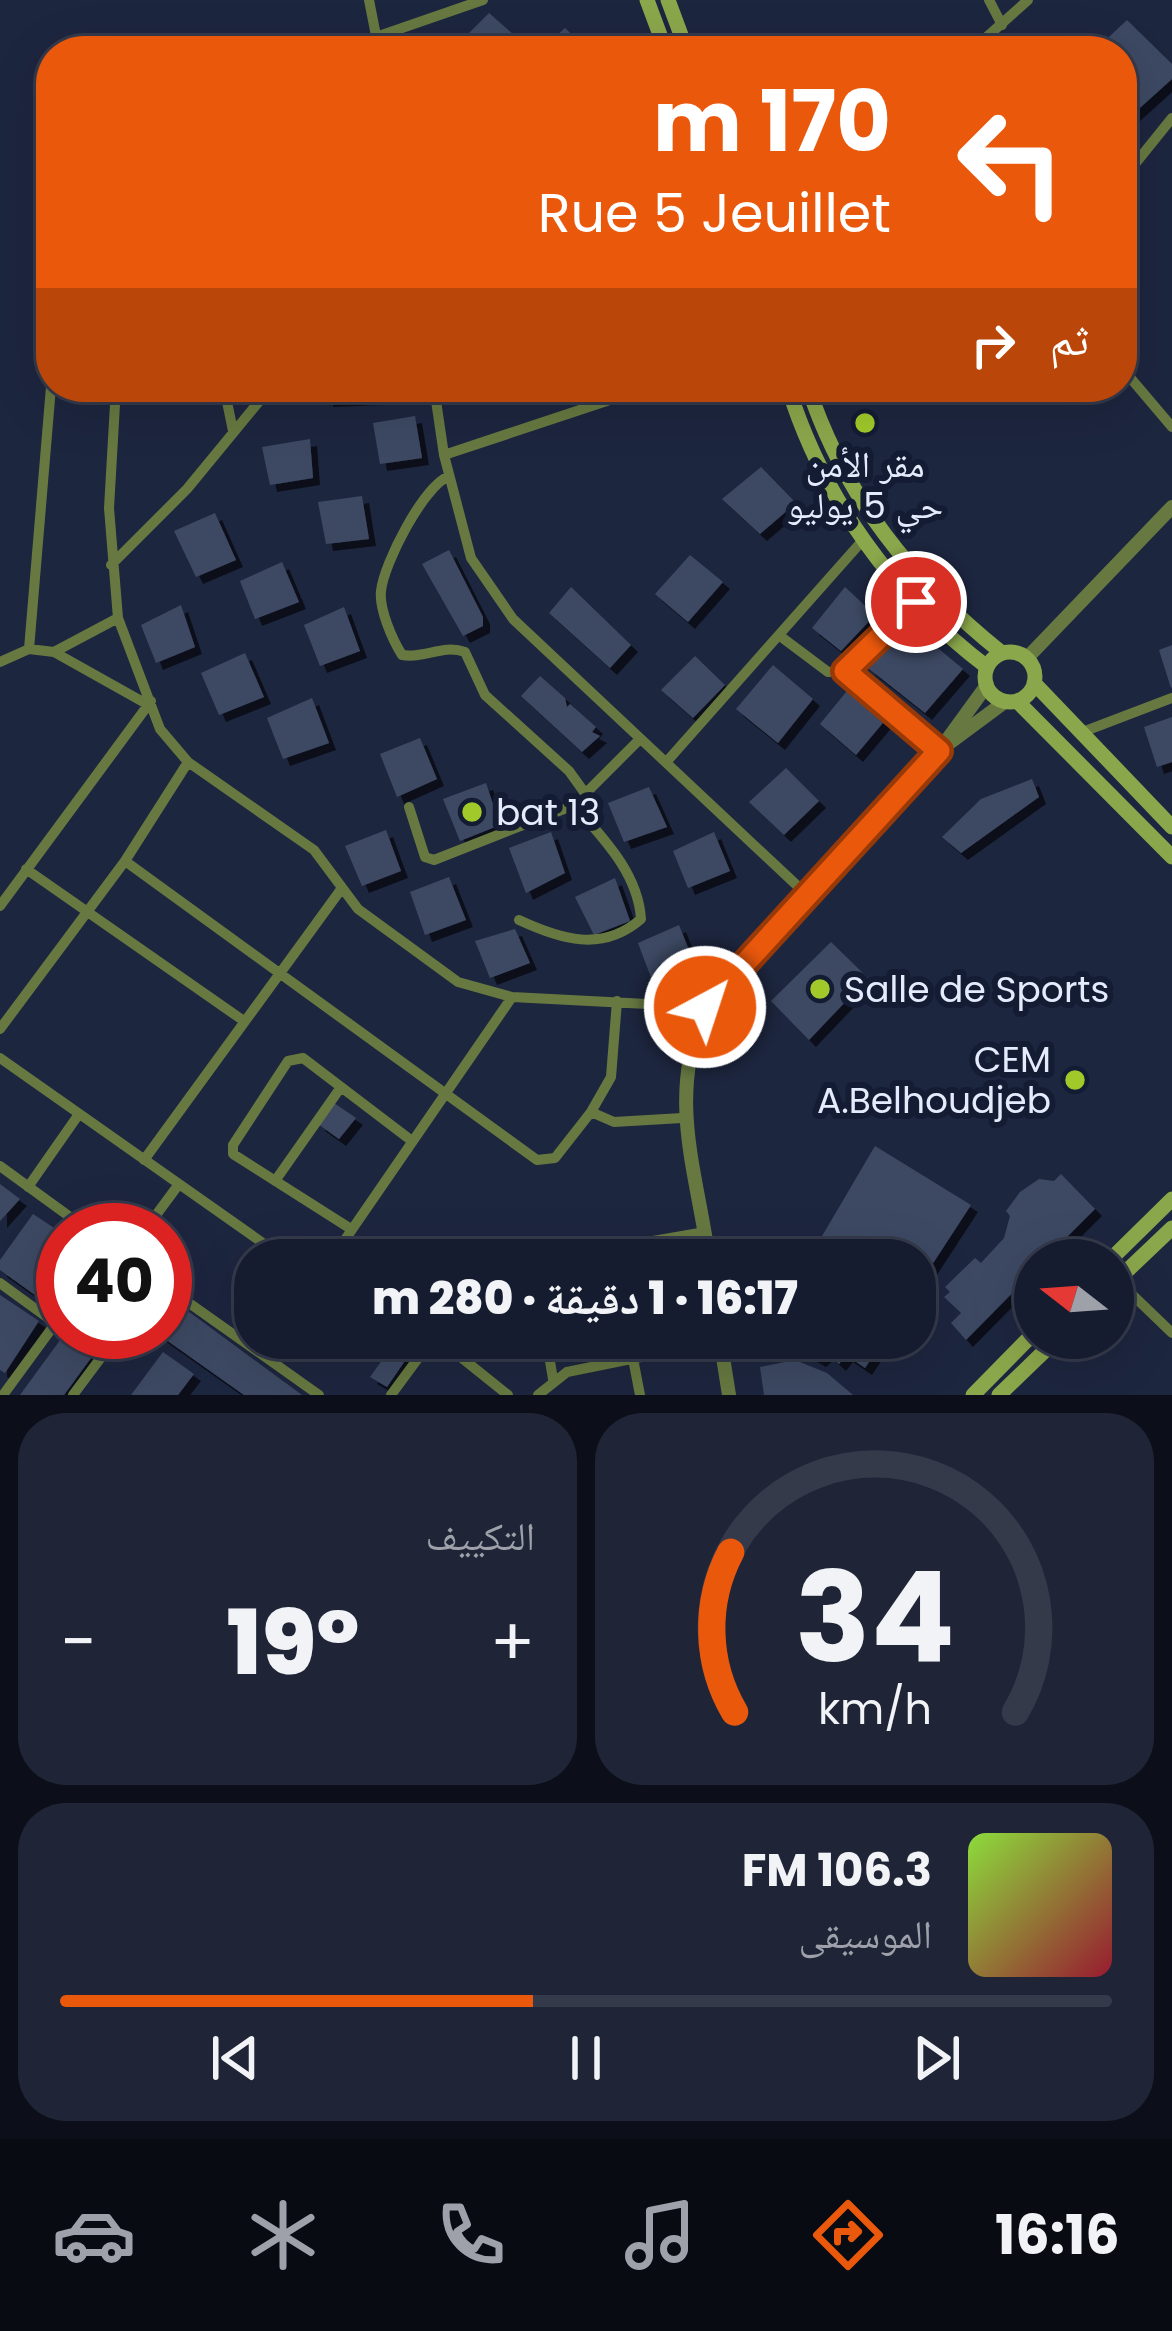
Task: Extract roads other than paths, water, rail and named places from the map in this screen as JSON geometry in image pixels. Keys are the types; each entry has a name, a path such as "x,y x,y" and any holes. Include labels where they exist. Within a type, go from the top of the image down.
{"main road":[{"path":"647,0 660,36"},
{"path":"668,0 681,36"},
{"path":"793,402 808,450 862,540 987,676 1172,857"},
{"path":"813,402 862,506 922,584 1002,653 1027,658 1034,683 1172,827"},
{"path":"987,676 1002,653"},
{"path":"1012,701 1034,683"},
{"path":"1131,1239 1172,1199"},
{"path":"1134,1264 1172,1228"},
{"path":"973,1395 1014,1354"},
{"path":"1000,1395 1037,1359"}],"street":[{"path":"369,0 376,36"},
{"path":"379,36 483,0"},
{"path":"989,0 1002,25"},
{"path":"989,36 1028,0"},
{"path":"1137,161 1172,118"},
{"path":"1137,386 1172,427"},
{"path":"29,649 50,402"},
{"path":"115,402 111,565 118,618 160,728 188,762 314,850 358,909 458,982 512,997 705,1007"},
{"path":"227,402 232,431"},
{"path":"111,565 187,489 258,402"},
{"path":"436,402 448,476 471,558 513,619 640,739 669,759 805,892"},
{"path":"444,455 604,402"},
{"path":"448,476 418,504 382,586 394,642 402,655 414,657 441,649 465,652 485,695 569,771 587,796"},
{"path":"1027,658 1172,507"},
{"path":"669,759 862,540"},
{"path":"780,636 829,673 845,671 916,602"},
{"path":"54,652 118,618"},
{"path":"0,662 29,649 54,652 148,702"},
{"path":"845,671 939,751"},
{"path":"706,1239 682,1118 691,1049 705,1007 805,892 939,751 987,676"},
{"path":"1080,733 1172,698"},
{"path":"939,751 1012,701"},
{"path":"0,906 148,702"},
{"path":"409,808 425,857 434,860 574,805 640,739"},
{"path":"0,1029 125,861 188,762"},
{"path":"519,920 579,943 617,933 641,919 639,902 618,857 574,805"},
{"path":"125,861 544,1162 555,1158 611,1077 617,1001"},
{"path":"26,869 244,1021"},
{"path":"144,1160 342,888"},
{"path":"345,1239 512,997"},
{"path":"0,1058 257,1239"},
{"path":"351,1229 232,1150 289,1061 303,1058 412,1142"},
{"path":"274,1181 341,1087"},
{"path":"591,1112 614,1122 682,1118"},
{"path":"28,1186 79,1114"},
{"path":"0,1166 51,1203"},
{"path":"165,1203 179,1184"},
{"path":"675,1239 705,1232"},
{"path":"0,1283 36,1304"},
{"path":"1134,1299 1172,1333"},
{"path":"192,1305 234,1335"},
{"path":"1,1395 36,1349"},
{"path":"73,1395 100,1359"},
{"path":"268,1359 319,1395"},
{"path":"391,1395 418,1359"},
{"path":"462,1359 508,1395"},
{"path":"550,1359 554,1379"},
{"path":"538,1395 554,1379 628,1359"},
{"path":"632,1359 640,1395"},
{"path":"723,1359 729,1395"}],"place":[{"name":"مقر الأمن حي 5 يوليو","path":"865,423"},
{"name":"bat 13","path":"472,812"},
{"name":"Salle de Sports","path":"820,989"},
{"name":"CEM A.Belhoudjeb","path":"1075,1080"}]}
